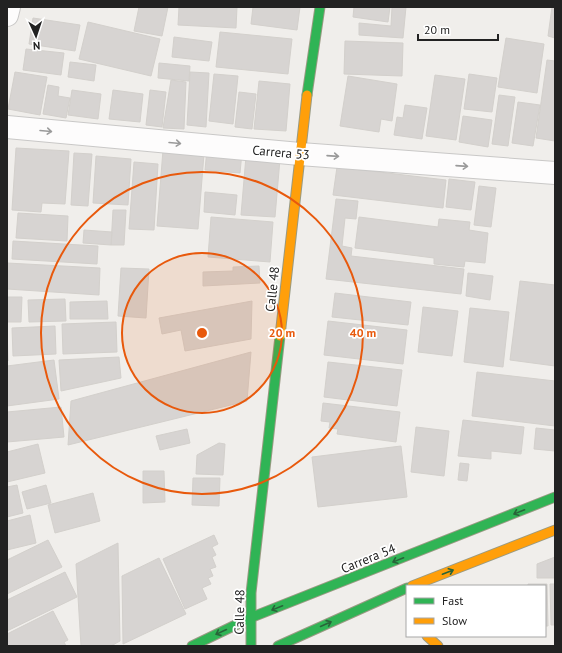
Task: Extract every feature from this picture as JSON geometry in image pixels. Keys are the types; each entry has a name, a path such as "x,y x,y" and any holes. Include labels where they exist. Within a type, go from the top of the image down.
{"main road":[{"name":"Calle 48","path":"251,646 250,618 253,577 300,154 320,7"},
{"name":"Carrera 54","path":"192,646 250,618 555,498"},
{"path":"415,585 555,530"},
{"path":"278,646 406,588"},
{"path":"427,637 438,646"}],"street":[{"path":"7,15 9,7"},
{"name":"Carrera 53","path":"7,127 300,154 555,173"}],"building":[{"path":"139,7 168,7 162,36 134,31"},
{"path":"179,7 237,7 236,28 178,25"},
{"path":"253,7 300,7 297,30 251,24"},
{"path":"354,7 390,7 388,22 353,17"},
{"path":"392,7 406,7 403,38 359,35 359,23 391,26"},
{"path":"552,7 555,7 555,38 548,36"},
{"path":"33,18 80,25 75,51 29,44"},
{"path":"88,22 160,39 151,76 79,59"},
{"path":"220,32 292,39 288,74 216,67"},
{"path":"174,37 212,42 209,61 172,57"},
{"path":"506,38 544,44 537,93 498,87"},
{"path":"345,41 403,43 402,76 344,74"},
{"path":"26,49 64,53 61,75 23,70"},
{"path":"547,60 555,61 555,141 536,138"},
{"path":"70,62 96,65 94,81 68,77"},
{"path":"159,63 190,66 189,81 158,78"},
{"path":"15,72 47,77 40,115 8,109"},
{"path":"190,72 209,73 206,127 187,125"},
{"path":"214,74 238,76 233,124 209,121"},
{"path":"469,74 497,78 492,112 464,109"},
{"path":"435,75 465,79 456,140 426,136"},
{"path":"348,76 397,84 392,121 381,119 379,132 340,126"},
{"path":"171,80 186,82 184,129 163,128"},
{"path":"259,81 290,84 286,131 254,129"},
{"path":"48,85 59,87 58,96 70,98 66,118 43,114"},
{"path":"72,90 101,94 98,119 68,115"},
{"path":"113,90 143,94 140,122 109,119"},
{"path":"150,90 166,92 162,127 146,125"},
{"path":"239,92 256,94 252,129 235,127"},
{"path":"499,95 515,97 508,146 492,144"},
{"path":"518,102 540,105 533,146 512,143"},
{"path":"405,105 427,108 422,139 394,135 397,117 403,118"},
{"path":"463,116 492,120 488,147 459,142"},
{"path":"16,148 69,151 65,204 42,203 41,212 12,210"},
{"path":"207,149 242,152 240,173 205,170"},
{"path":"163,150 204,154 198,229 157,226"},
{"path":"74,153 92,154 88,206 71,205"},
{"path":"96,156 131,159 128,205 93,203"},
{"path":"246,156 280,159 275,217 241,215"},
{"path":"134,162 158,164 154,230 129,229"},
{"path":"337,167 446,180 443,208 333,195"},
{"path":"449,179 475,182 471,210 446,207"},
{"path":"479,186 496,188 491,227 474,225"},
{"path":"205,192 237,195 235,215 204,212"},
{"path":"336,199 358,201 356,219 345,218 342,246 352,248 351,256 464,269 461,294 326,279"},
{"path":"113,210 126,210 124,245 111,245"},
{"path":"18,213 68,216 67,241 16,238"},
{"path":"211,217 273,222 270,262 208,257"},
{"path":"359,217 438,227 439,219 470,222 469,230 488,233 485,263 465,261 464,267 434,264 434,258 355,248"},
{"path":"84,230 112,232 111,245 83,243"},
{"path":"13,241 98,246 97,264 12,259"},
{"path":"7,263 100,268 99,295 7,289"},
{"path":"259,266 260,283 203,286 203,272 233,271 233,267"},
{"path":"121,268 149,269 146,318 118,316"},
{"path":"468,273 493,276 490,300 466,296"},
{"path":"520,281 555,285 555,366 510,360"},
{"path":"335,293 411,302 408,325 332,317"},
{"path":"7,297 22,297 21,322 7,322"},
{"path":"65,299 66,321 29,322 28,300"},
{"path":"107,301 108,319 70,319 70,302"},
{"path":"252,301 251,339 185,351 181,330 162,334 159,318"},
{"path":"423,307 458,311 452,356 418,352"},
{"path":"470,308 509,312 503,367 464,362"},
{"path":"328,321 407,330 403,364 324,355"},
{"path":"116,322 117,352 63,354 62,324"},
{"path":"55,326 56,354 13,356 12,328"},
{"path":"7,327 8,361 7,361"},
{"path":"251,352 247,401 68,445 71,401"},
{"path":"119,357 121,378 61,391 59,360"},
{"path":"54,360 59,399 7,406 7,366"},
{"path":"328,362 402,370 397,406 324,397"},
{"path":"477,372 555,381 555,426 472,416"},
{"path":"323,403 400,412 396,442 337,434 338,429 329,428 330,422 321,421"},
{"path":"61,407 64,437 7,442 7,412"},
{"path":"463,420 524,427 521,454 491,451 491,459 458,456"},
{"path":"416,427 449,431 444,476 411,472"},
{"path":"536,428 555,430 555,451 534,449"},
{"path":"187,429 190,443 160,450 156,436"},
{"path":"219,443 225,444 223,475 196,474 197,455"},
{"path":"38,444 45,473 7,482 7,452"},
{"path":"401,446 407,497 318,507 312,457"},
{"path":"460,463 469,464 467,481 458,480"},
{"path":"143,471 164,471 165,502 143,503"},
{"path":"193,478 220,478 219,506 192,505"},
{"path":"17,485 23,513 7,517 7,487"},
{"path":"46,485 51,503 27,509 22,492"},
{"path":"93,493 100,521 55,533 48,505"},
{"path":"30,515 36,543 7,550 7,521"},
{"path":"214,535 218,544 212,547 216,555 212,557 216,567 210,569 213,576 208,578 211,584 202,588 207,599 185,609 163,559"},
{"path":"48,540 62,567 7,594 7,560"},
{"path":"118,543 120,641 111,646 81,646 76,564"},
{"path":"555,557 555,578 537,578 537,564"},
{"path":"159,558 186,614 123,644 122,576"},
{"path":"65,572 77,597 7,631 7,600"},
{"path":"547,584 548,626 546,626 546,585 528,585"},
{"path":"550,584 555,584 555,625 551,625"},
{"path":"53,611 68,640 64,642 66,646 7,646 7,634"}],"traffic: fast":[{"path":"307,95 320,7"},
{"path":"251,646 251,593 280,336"},
{"path":"192,646 250,618 555,497"},
{"path":"278,646 406,588"}],"traffic: slow":[{"path":"280,336 307,95"},
{"path":"415,585 555,530"},
{"path":"428,637 438,646"}]}
